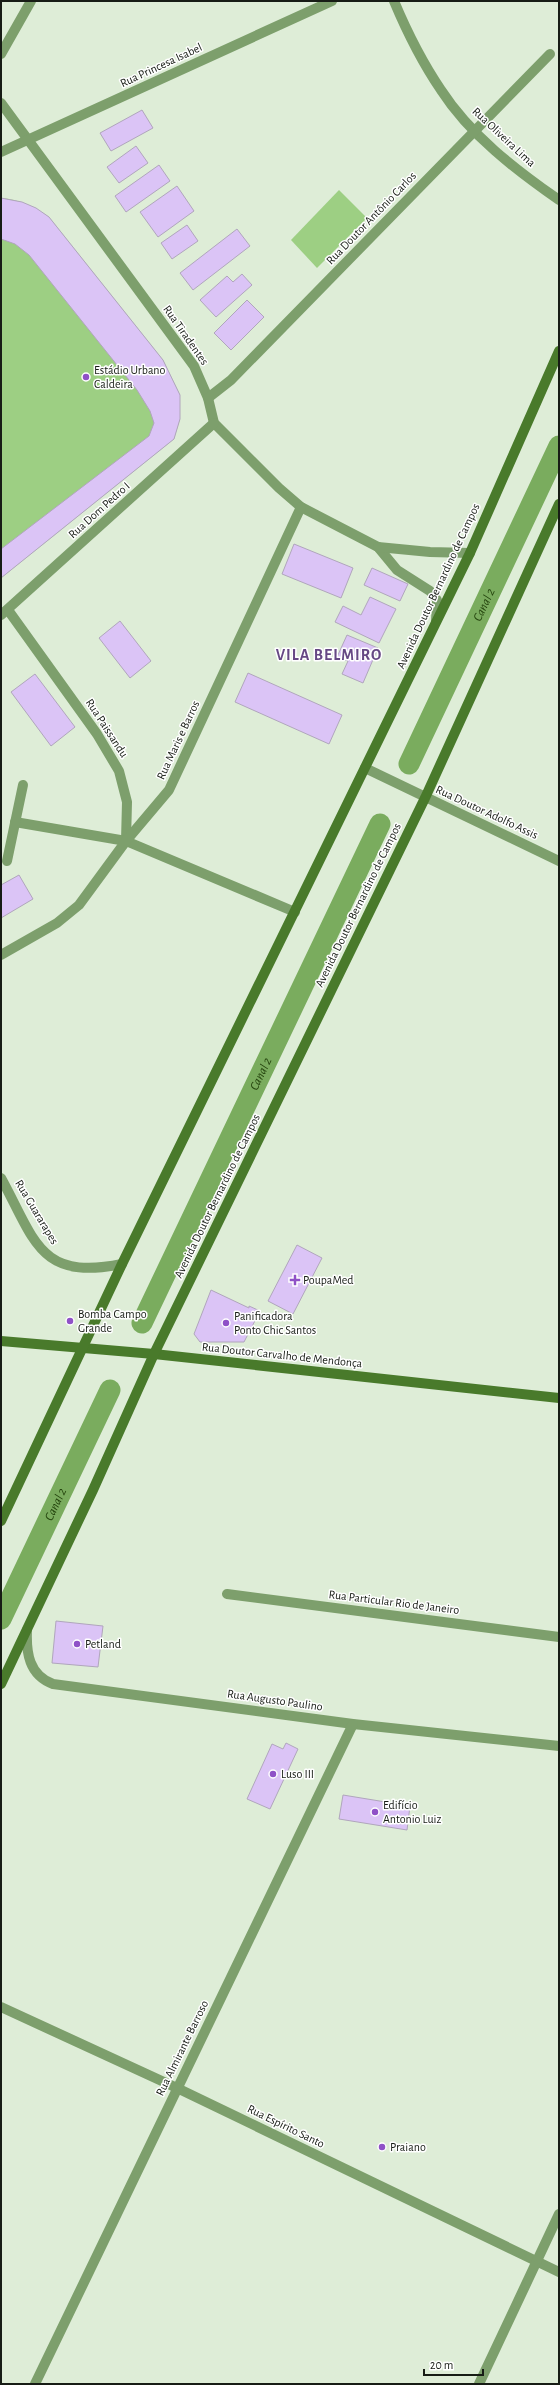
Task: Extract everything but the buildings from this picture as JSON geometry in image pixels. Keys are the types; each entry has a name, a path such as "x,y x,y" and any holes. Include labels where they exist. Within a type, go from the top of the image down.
{"main road":[{"name":"Avenida Doutor Bernardino de Campos","path":"1,1521 122,1264 470,553 559,351"},
{"name":"Avenida Doutor Bernardino de Campos","path":"1,1684 154,1354 425,798 559,504"},
{"name":"Rua Doutor Carvalho de Mendonça","path":"1,1341 154,1354 559,1398"}],"street":[{"path":"1,54 32,1"},
{"name":"Rua Princesa Isabel","path":"1,152 332,1"},
{"name":"Rua Oliveira Lima","path":"394,1 410,37 442,92 474,131 520,173 559,200"},
{"name":"Rua Doutor Antônio Carlos","path":"208,398 231,380 550,54"},
{"name":"Rua Tiradentes","path":"1,103 194,366 208,398 214,424"},
{"path":"214,424 279,488 301,507 378,546 430,552 470,553"},
{"name":"Rua Dom Pedro I","path":"4,613 214,424"},
{"name":"Rua Maris e Barros","path":"1,955 57,923 79,905 126,840 169,790 301,507"},
{"path":"378,546 397,570 430,591 437,600 436,621"},
{"name":"Rua Paissandu","path":"4,613 97,734 119,770 127,802 126,840"},
{"name":"Rua Doutor Adolfo Assis","path":"365,768 559,861"},
{"path":"7,861 23,785"},
{"path":"15,822 126,840 295,912"},
{"name":"Rua Guararapes","path":"1,1178 41,1249 52,1260 64,1265 83,1269 122,1264"},
{"name":"Rua Particular Rio de Janeiro","path":"227,1594 559,1637"},
{"name":"Rua Augusto Paulino","path":"27,1630 26,1646 30,1661 38,1675 53,1684 353,1724 559,1746"},
{"name":"Rua Almirante Barroso","path":"35,2384 353,1724"},
{"name":"Rua Espírito Santo","path":"1,2007 177,2088 559,2272"},
{"path":"479,2384 559,2214"}],"green space":[{"path":"339,190 367,218 317,268 291,240"},
{"name":"Estádio Urbano Caldeira","path":"1,198 26,204 49,217 163,360 180,395 180,419 174,439 1,578"}],"waterway":[{"name":"Canal 2","path":"409,764 559,446"},
{"name":"Canal 2","path":"142,1323 380,824"},
{"name":"Canal 2","path":"1,1619 110,1390"}],"place":[{"name":"Estádio Urbano Caldeira","path":"86,377"},
{"name":"PoupaMed","path":"295,1280"},
{"name":"Bomba Campo Grande","path":"70,1321"},
{"name":"Panificadora Ponto Chic Santos","path":"226,1323"},
{"name":"Petland","path":"77,1644"},
{"name":"Luso III","path":"273,1774"},
{"name":"Edifício Antonio Luiz","path":"375,1812"},
{"name":"Praiano","path":"382,2147"}],"district":[{"name":"VILA BELMIRO","path":"329,655"}]}
